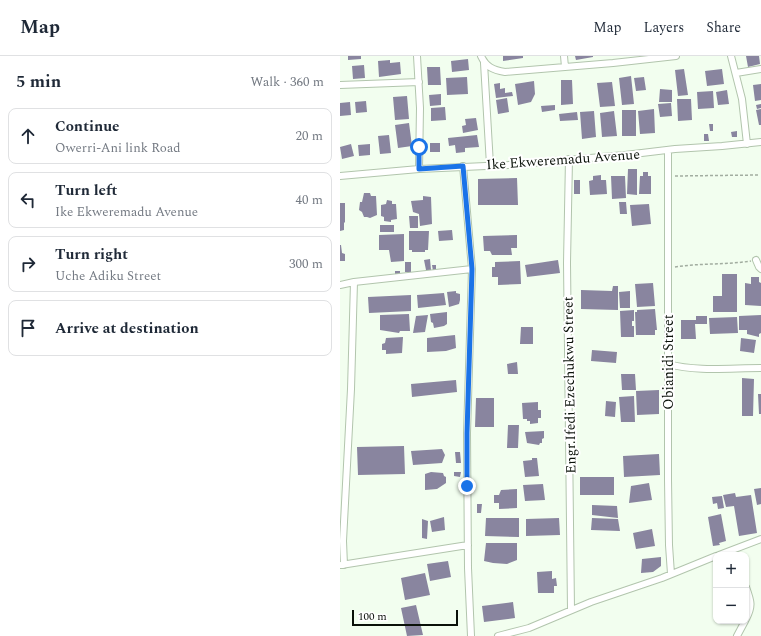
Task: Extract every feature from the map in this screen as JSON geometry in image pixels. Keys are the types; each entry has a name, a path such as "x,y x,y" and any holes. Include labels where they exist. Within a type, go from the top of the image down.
{"street":[{"path":"417,56 419,82 419,169"},
{"path":"481,56 484,63 490,165"},
{"path":"564,56 565,67"},
{"path":"484,63 490,68 505,72 676,56"},
{"path":"731,56 742,99 748,144"},
{"path":"736,73 761,69"},
{"path":"340,85 419,82"},
{"name":"Ike Ekweremadu Avenue","path":"340,176 625,155 761,142"},
{"name":"Obianidi Street","path":"668,150 669,545 671,574"},
{"name":"Engr.Ifedi Ezechukwu Street","path":"568,159 567,263 571,610"},
{"path":"463,166 472,269 467,433 468,545 471,636"},
{"path":"756,260 761,269"},
{"path":"340,285 354,282 472,269"},
{"path":"354,282 351,389 342,565 468,545"},
{"path":"668,364 687,367 761,368"},
{"path":"732,552 761,539"},
{"path":"498,636 529,628 571,610 713,558"},
{"path":"749,598 751,606 749,614"},
{"path":"737,636 744,624"}],"path":[{"path":"669,176 759,175"},
{"path":"669,267 727,262 738,263"}],"building":[{"path":"348,56 361,56 361,59 348,60"},
{"path":"503,56 523,56 523,58 503,61"},
{"path":"575,56 593,56 593,57 576,60"},
{"path":"746,56 759,56 760,64 748,67"},
{"path":"468,59 469,70 452,72 451,61"},
{"path":"390,60 390,63 400,62 401,74 379,77 378,61"},
{"path":"364,65 365,78 353,79 352,66"},
{"path":"427,67 440,67 441,85 428,85"},
{"path":"684,69 688,95 678,96 675,70"},
{"path":"722,69 724,84 707,86 705,71"},
{"path":"631,76 634,104 622,105 619,78"},
{"path":"467,77 468,94 447,95 446,78"},
{"path":"644,77 646,90 636,91 634,78"},
{"path":"561,80 572,80 573,104 561,105"},
{"path":"534,81 535,94 531,102 518,105 515,84"},
{"path":"612,82 615,106 600,107 597,83"},
{"path":"500,83 500,89 505,88 505,93 512,92 513,96 496,98 494,84"},
{"path":"761,84 761,100 755,101 753,85"},
{"path":"660,89 672,90 672,102 659,102"},
{"path":"727,90 729,104 718,105 716,92"},
{"path":"713,91 714,108 698,109 697,92"},
{"path":"441,94 441,105 430,106 429,95"},
{"path":"407,96 409,119 395,120 393,97"},
{"path":"507,98 509,112 498,114 496,100"},
{"path":"677,99 691,99 692,120 678,121"},
{"path":"366,101 367,112 356,113 355,102"},
{"path":"350,102 351,115 340,116 340,103"},
{"path":"671,103 672,116 660,117 658,104"},
{"path":"761,104 761,108 757,109 756,105"},
{"path":"555,105 555,110 542,112 541,106"},
{"path":"445,107 446,120 431,121 431,108"},
{"path":"654,109 655,133 640,134 638,111"},
{"path":"761,109 761,125 759,125 756,110"},
{"path":"622,110 636,110 636,136 622,136"},
{"path":"594,111 596,137 582,139 580,112"},
{"path":"614,111 617,136 602,137 600,113"},
{"path":"577,112 578,120 560,121 559,114"},
{"path":"476,118 478,130 463,133 462,126 466,125 465,119"},
{"path":"409,123 412,146 398,148 395,125"},
{"path":"709,124 713,124 713,131 710,131"},
{"path":"737,131 737,137 732,137 731,132"},
{"path":"704,134 708,134 709,141 704,141"},
{"path":"389,135 391,153 380,154 378,136"},
{"path":"477,135 479,147 465,148 465,152 456,153 455,145 449,146 448,138"},
{"path":"430,143 440,143 440,152 430,152"},
{"path":"351,144 354,156 342,159 340,147"},
{"path":"370,144 370,155 359,156 358,145"},
{"path":"628,169 637,169 637,195 627,194"},
{"path":"643,172 648,172 648,176 651,176 651,194 639,194 640,176 643,176"},
{"path":"601,175 601,180 606,180 607,194 590,195 589,181 593,180 593,176"},
{"path":"611,176 625,176 626,198 612,199"},
{"path":"517,178 518,205 478,205 478,179"},
{"path":"574,180 580,180 580,194 574,194"},
{"path":"364,193 370,193 371,196 376,196 377,215 370,218 364,217 362,212 359,210 360,202 362,202"},
{"path":"423,196 431,197 432,224 420,226 419,214 413,212 411,201 423,200"},
{"path":"387,200 392,201 392,204 396,204 397,219 391,220 391,222 384,221 384,217 381,216 381,205 386,204"},
{"path":"619,202 626,202 627,214 620,214"},
{"path":"340,203 345,203 345,222 344,230 340,231"},
{"path":"649,204 651,224 632,226 630,205"},
{"path":"409,216 418,216 418,228 410,228"},
{"path":"380,225 394,225 394,232 380,232"},
{"path":"452,230 453,240 439,241 438,231"},
{"path":"409,231 429,231 428,250 425,250 425,252 412,252 412,250 409,250"},
{"path":"404,234 404,261 391,262 389,250 379,250 379,235"},
{"path":"517,235 517,248 511,248 512,255 492,255 490,251 484,251 483,236"},
{"path":"340,245 342,253 345,254 345,261 340,261"},
{"path":"430,259 431,270 426,270 424,260"},
{"path":"558,260 560,273 527,277 525,265"},
{"path":"520,261 521,284 498,285 498,277 492,277 492,267 495,267 495,262"},
{"path":"405,262 411,262 411,272 405,272"},
{"path":"432,265 436,265 436,271 433,271"},
{"path":"395,271 400,271 400,274 395,274"},
{"path":"722,274 737,274 737,312 713,312 713,296 722,296"},
{"path":"751,277 759,277 759,282 761,283 761,306 745,305 745,283 751,284"},
{"path":"653,283 655,306 637,307 635,284"},
{"path":"613,286 618,286 618,310 581,309 581,290 612,291"},
{"path":"456,291 456,293 460,294 459,304 449,307 447,292"},
{"path":"630,291 630,308 620,308 619,292"},
{"path":"444,293 446,305 418,308 417,295"},
{"path":"411,295 411,311 369,313 368,297"},
{"path":"655,309 657,330 655,330 655,335 636,335 635,312 637,312 637,310"},
{"path":"634,310 634,321 632,321 632,326 634,326 634,337 621,337 620,311"},
{"path":"447,312 447,324 434,328 433,323 431,322 430,314"},
{"path":"409,314 410,331 400,331 399,333 380,330 380,315"},
{"path":"428,315 425,332 413,333 416,316"},
{"path":"761,315 761,333 759,334 759,337 747,334 747,330 739,330 739,316"},
{"path":"696,316 707,316 707,324 695,324 696,339 681,339 681,320 696,320"},
{"path":"737,317 738,333 710,334 709,318"},
{"path":"521,327 533,327 533,344 520,344"},
{"path":"455,335 456,348 446,351 427,352 427,338"},
{"path":"403,337 402,353 386,354 386,350 382,350 382,344 385,343 386,338"},
{"path":"741,338 756,340 754,353 740,351"},
{"path":"592,350 617,352 616,363 591,361"},
{"path":"517,362 518,374 508,374 507,364"},
{"path":"621,374 635,374 636,390 622,390"},
{"path":"742,378 754,379 753,416 742,416"},
{"path":"456,380 457,392 412,397 411,384"},
{"path":"659,390 659,414 637,415 636,391"},
{"path":"758,394 761,394 761,414 759,414"},
{"path":"634,396 635,422 621,422 619,397"},
{"path":"476,398 494,398 494,427 475,427"},
{"path":"606,401 616,402 615,417 605,416"},
{"path":"538,402 538,410 541,410 541,418 538,418 538,423 530,424 530,421 523,419 522,403"},
{"path":"508,425 519,425 518,448 507,448"},
{"path":"544,431 542,443 539,445 527,443 525,432"},
{"path":"404,446 405,474 358,475 357,447"},
{"path":"442,449 445,455 442,463 413,465 411,451"},
{"path":"455,452 460,452 461,463 456,463"},
{"path":"659,454 660,475 624,477 623,456"},
{"path":"532,458 537,458 539,476 525,477 523,461 532,460"},
{"path":"431,472 443,473 446,477 446,483 437,489 425,490 425,474"},
{"path":"454,472 461,472 460,477 454,476"},
{"path":"580,477 614,477 614,495 580,495"},
{"path":"649,483 652,500 629,503 631,486"},
{"path":"543,484 545,500 525,501 523,485"},
{"path":"761,488 761,504 757,505 754,489"},
{"path":"517,489 517,508 499,509 499,503 494,503 494,495 499,495 501,490"},
{"path":"735,493 736,497 751,495 757,533 739,536 734,506 726,507 723,495"},
{"path":"722,496 724,508 718,509 717,503 713,504 712,497"},
{"path":"477,504 482,504 481,513 477,513"},
{"path":"592,505 617,506 618,518 592,515"},
{"path":"721,514 726,541 719,543 720,545 713,546 708,517"},
{"path":"444,517 445,530 432,532 430,521"},
{"path":"486,518 519,518 519,537 485,536"},
{"path":"559,518 560,535 526,536 526,519"},
{"path":"592,518 618,519 620,531 591,530"},
{"path":"422,519 428,521 427,539 422,538"},
{"path":"652,529 655,546 636,549 633,533"},
{"path":"486,543 517,543 517,560 507,564 484,561"},
{"path":"661,557 661,566 653,572 641,573 642,559"},
{"path":"448,561 451,577 430,581 427,564"},
{"path":"552,571 552,579 556,578 557,586 554,586 554,593 538,593 537,572"},
{"path":"425,573 430,595 405,600 401,578"},
{"path":"513,602 515,618 484,622 482,606"},
{"path":"416,605 423,635 407,636 401,608"}],"route":[{"path":"419,147 419,169 463,166 472,269 467,433 467,486"}]}
